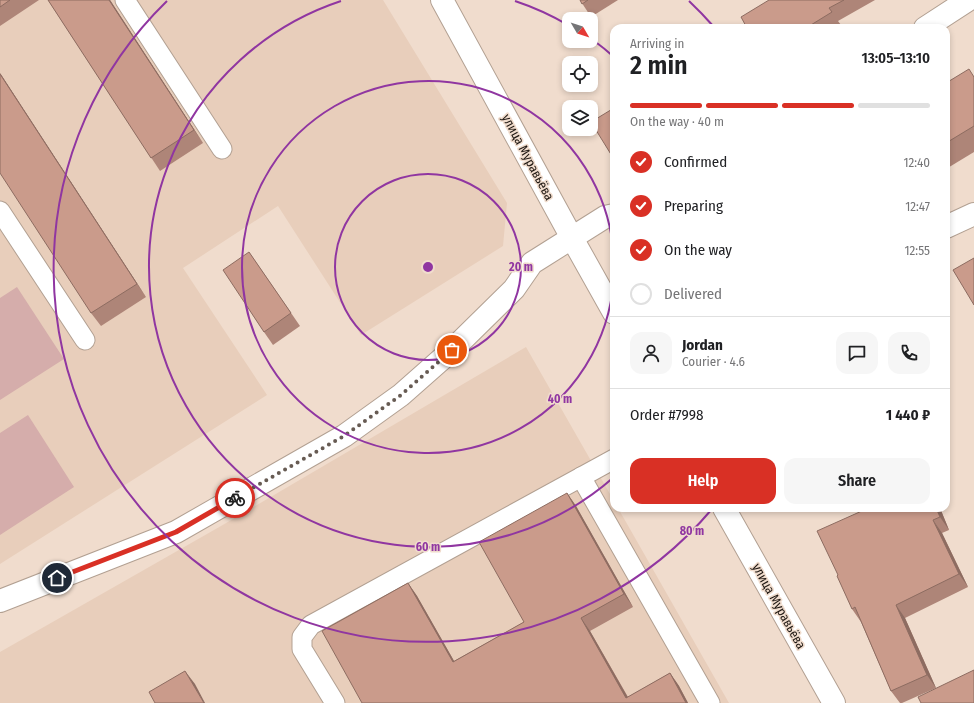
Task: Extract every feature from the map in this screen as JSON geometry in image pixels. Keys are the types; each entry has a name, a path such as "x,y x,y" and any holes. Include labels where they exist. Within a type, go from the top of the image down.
{"street":[{"name":"улица Муравьёва","path":"442,0 610,306"},
{"path":"931,24 968,0"},
{"path":"950,225 974,214"},
{"path":"0,601 176,532 344,436 401,395 452,350 514,289 532,263 605,217 610,216"},
{"name":"улица Муравьёва","path":"726,512 834,703"}],"lane":[{"path":"125,0 222,149"},
{"path":"0,211 85,340"},
{"path":"335,703 302,649 302,637 311,625 610,461"},
{"path":"581,477 710,703"}],"shaded area":[{"path":"0,0 383,0 507,203 503,246 361,335 278,206 183,268 267,395 0,564"},
{"path":"17,287 64,359 0,400 0,298"},
{"path":"526,347 610,494 610,512 620,512 729,703 0,703 0,652 221,526"},
{"path":"28,415 74,487 0,535 0,433"}],"building":[{"path":"0,0 10,0 0,7"},
{"path":"48,0 109,0 194,130 151,158"},
{"path":"580,0 588,0 582,4"},
{"path":"769,0 844,0 829,8 832,12 812,24 745,24 741,17"},
{"path":"969,69 974,77 974,126 950,141 950,81"},
{"path":"0,74 137,284 91,313 0,173"},
{"path":"610,110 610,153 598,133 598,118"},
{"path":"249,252 291,313 264,332 223,270"},
{"path":"974,258 974,305 953,270"},
{"path":"567,493 624,594 581,618 626,698 670,673 686,703 362,703 322,631 408,583 453,662 524,622 479,542"},
{"path":"860,512 938,512 940,517 933,520 959,574 896,605 927,675 891,691 855,607 852,609 817,531"},
{"path":"974,670 974,703 921,703 918,697"},
{"path":"185,671 204,703 155,703 149,692"}],"way so far":[{"path":"235,498 344,436 401,395 452,350"}],"route":[{"path":"57,578 176,532 235,498"}]}
